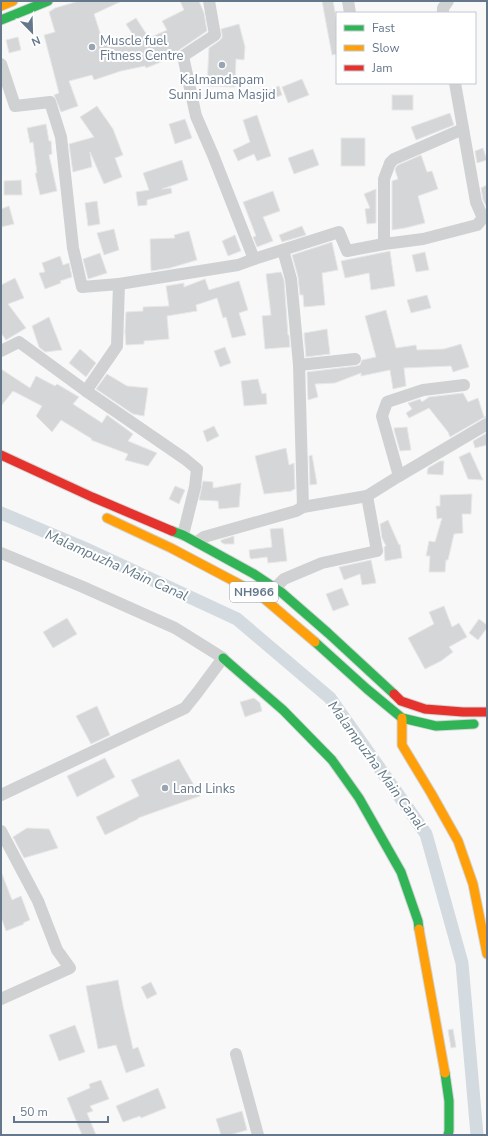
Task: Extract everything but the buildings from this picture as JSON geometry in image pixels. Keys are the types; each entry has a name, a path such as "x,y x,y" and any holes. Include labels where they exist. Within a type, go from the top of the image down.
{"main road":[{"path":"1,6 13,1"},
{"path":"1,20 48,1"},
{"name":"NH966","path":"1,455 92,497 183,535 254,574 281,592 401,701 425,709 487,712"},
{"name":"NH966","path":"100,515 171,548 260,595 402,718 436,726 480,724"},
{"path":"223,658 284,710 332,760 359,798 401,872 418,921 440,1042 450,1101 448,1135"},
{"path":"402,718 402,745 458,842 473,884 487,954"}],"street":[{"path":"209,1 216,35 183,56 196,116 254,259"},
{"path":"348,1 350,12"},
{"path":"443,12 442,8 448,1"},
{"path":"1,64 15,106 50,102 61,137 73,248 82,287 119,284 238,265 339,232 347,251 423,239 477,225 485,217 476,202 455,84"},
{"path":"384,244 384,179 390,163 394,159 463,129"},
{"path":"283,250 291,278 299,365 303,507"},
{"path":"86,391 116,346 119,284"},
{"path":"1,351 19,342 197,469 195,487 183,535"},
{"path":"299,365 355,359"},
{"path":"398,476 382,416 386,402 423,390 464,385"},
{"path":"197,542 204,536 296,511 303,507 367,496 398,476 487,424"},
{"path":"275,588 284,579 322,563 377,552 367,496"},
{"path":"1,553 83,586 176,628 223,658 185,708 1,795"},
{"path":"402,718 407,703"},
{"path":"1,831 38,901 56,950 70,968 1,999"},
{"path":"236,1054 258,1135"}],"waterway":[{"name":"Malampuzha Main Canal","path":"1,513 84,548 237,619 330,698 426,834 462,963 477,1135"}],"traffic: fast":[{"path":"1,20 48,1"},
{"path":"172,531 183,535 254,574 281,592 394,694"},
{"path":"315,642 402,718 436,726 474,724"},
{"path":"223,658 283,710 332,760 359,798 401,872 418,921 419,929"},
{"path":"445,1073 449,1101 448,1135"}],"traffic: slow":[{"path":"1,6 13,1"},
{"path":"107,518 171,548 260,595 315,642"},
{"path":"402,718 402,745 458,841 473,884 487,954"},
{"path":"419,929 445,1073"}],"traffic: jam":[{"path":"1,455 92,497 172,531"},
{"path":"394,694 401,701 425,709 487,712"}],"place":[{"name":"Muscle fuel Fitness Centre","path":"92,47"},
{"name":"Kalmandapam Sunni Juma Masjid","path":"222,65"},
{"name":"Land Links","path":"165,788"}]}
